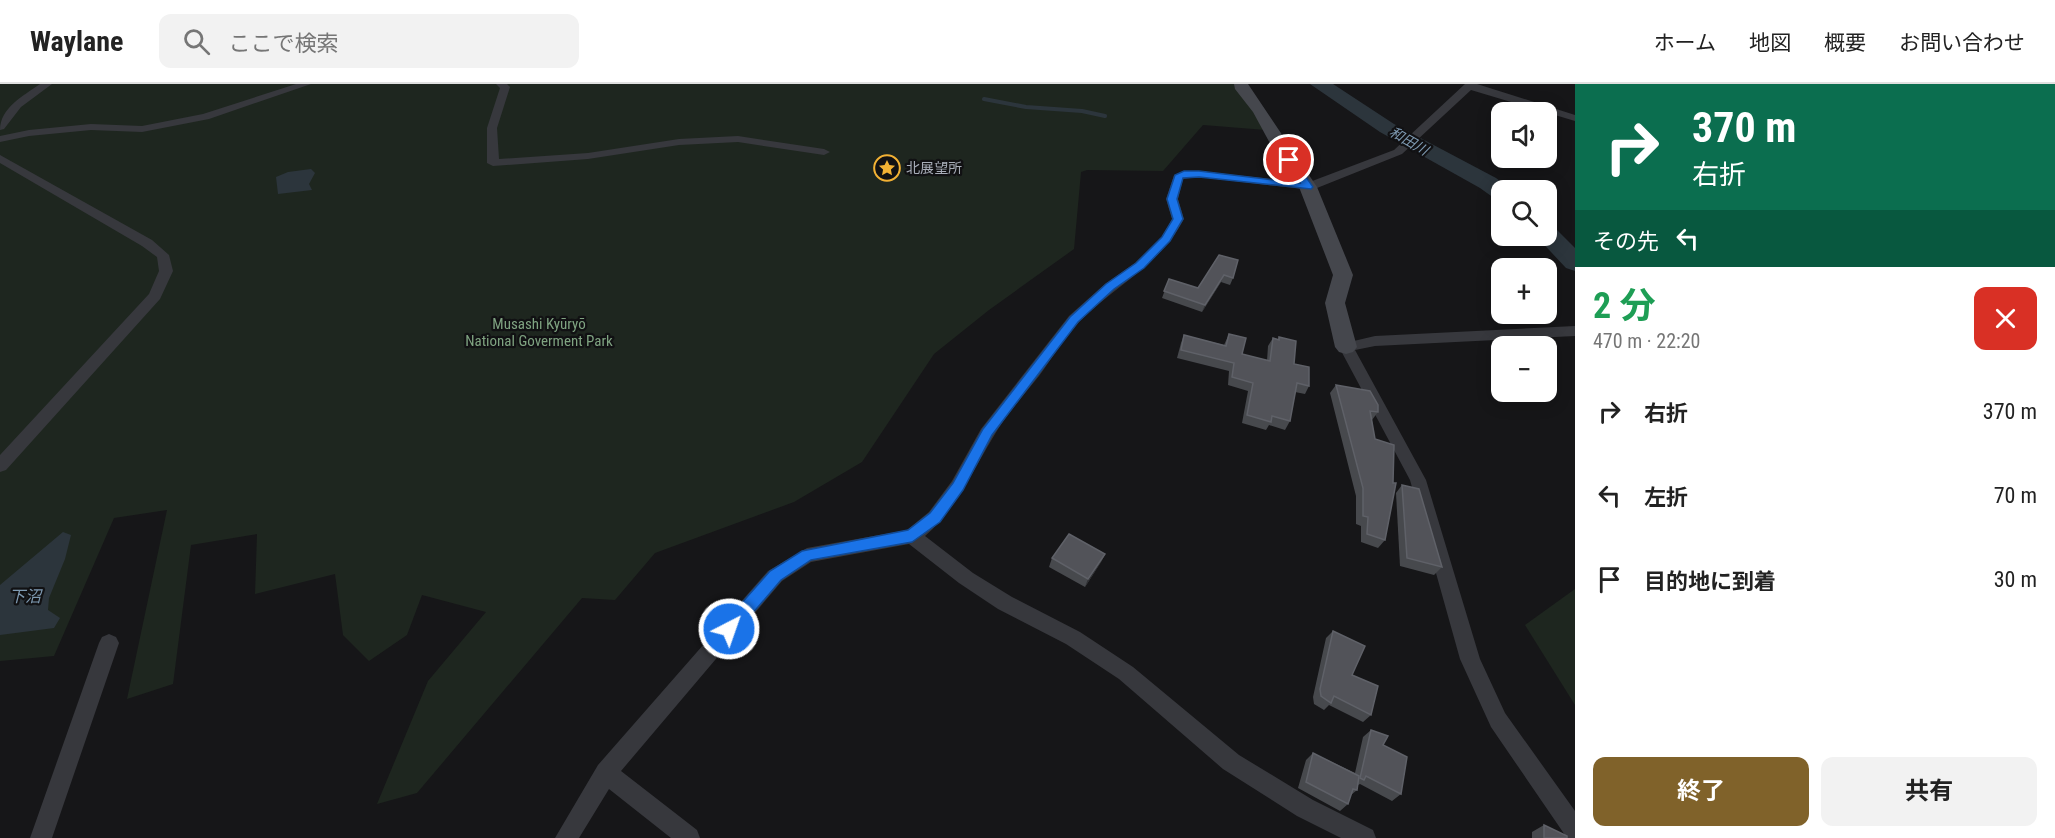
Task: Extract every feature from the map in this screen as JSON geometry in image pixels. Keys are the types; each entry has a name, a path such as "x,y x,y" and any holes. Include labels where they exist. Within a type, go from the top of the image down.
{"street":[{"path":"0,127 17,105 47,84"},
{"path":"0,139 29,133 91,127 142,129 205,117 306,84"},
{"path":"501,84 505,87 492,128 493,163 588,156 679,142 738,139 824,152"},
{"path":"1241,84 1242,89 1260,111 1280,147 1308,187 1342,275 1335,303 1346,347 1418,480 1470,659 1498,720 1575,830"},
{"path":"566,838 606,773 775,576 807,555 912,536 935,518 958,486 987,433 1074,319 1110,286 1140,266 1167,239 1178,219 1172,199 1178,177 1184,174 1199,174 1308,187 1398,152 1471,85 1575,118"},
{"path":"0,158 147,243 163,255 166,272 154,296 0,466"},
{"path":"1346,347 1375,341 1575,331"},
{"path":"912,536 966,578 1005,603 1073,638 1126,673 1231,762 1305,808 1365,838"},
{"path":"41,838 109,643"},
{"path":"606,773 689,838"}],"green space":[{"name":"Musashi Kyūryō National Goverment Park","path":"0,84 1236,84 1266,130 1203,125 1163,171 1087,170 1081,172 1074,249 989,310 934,354 862,462 794,502 655,553 615,600 582,598 417,793 377,804 428,681 486,612 422,595 407,635 369,661 343,635 335,574 255,594 257,534 191,545 173,684 127,699 167,510 114,518 54,656 0,661"},
{"path":"1575,589 1575,705 1525,625"}],"water":[{"path":"311,169 315,173 309,184 312,190 278,194 276,177 288,172"},
{"name":"下沼","path":"63,532 71,535 65,559 49,598 48,610 60,618 54,628 0,635 0,585"}],"building":[{"path":"1219,255 1238,260 1233,278 1224,275 1205,305 1164,291 1169,279 1198,288"},
{"path":"1229,334 1246,338 1242,354 1270,361 1273,338 1296,341 1294,364 1309,367 1309,386 1297,383 1290,421 1272,416 1271,422 1247,415 1253,383 1232,377 1234,363 1181,350 1184,335 1226,346"},
{"path":"1336,385 1370,391 1378,405 1378,412 1370,411 1375,439 1394,445 1393,483 1396,483 1385,540 1367,534 1368,517 1363,516 1363,488"},
{"path":"1402,485 1419,489 1442,567 1407,558"},
{"path":"1069,534 1105,554 1088,579 1052,558"},
{"path":"1333,631 1365,646 1352,675 1378,686 1371,715 1334,696 1331,703 1321,696 1320,689"},
{"path":"1371,730 1388,736 1383,745 1407,757 1401,794 1366,776 1364,780 1360,778"},
{"path":"1313,753 1359,776 1357,790 1353,789 1348,804 1306,782"},
{"path":"1544,825 1567,836 1567,838 1544,838"}],"waterway":[{"name":"和田川","path":"1320,84 1387,128 1491,185"},
{"path":"984,99 1026,107 1082,111 1105,116"},
{"name":"和田川","path":"1557,244 1575,263"}],"place":[{"name":"北展望所","path":"887,168"}],"route":[{"path":"729,629 775,576 807,555 912,536 935,518 958,486 987,433 1074,319 1110,286 1140,266 1167,239 1178,219 1172,199 1178,177 1184,174 1199,174 1308,187 1289,160"}]}
